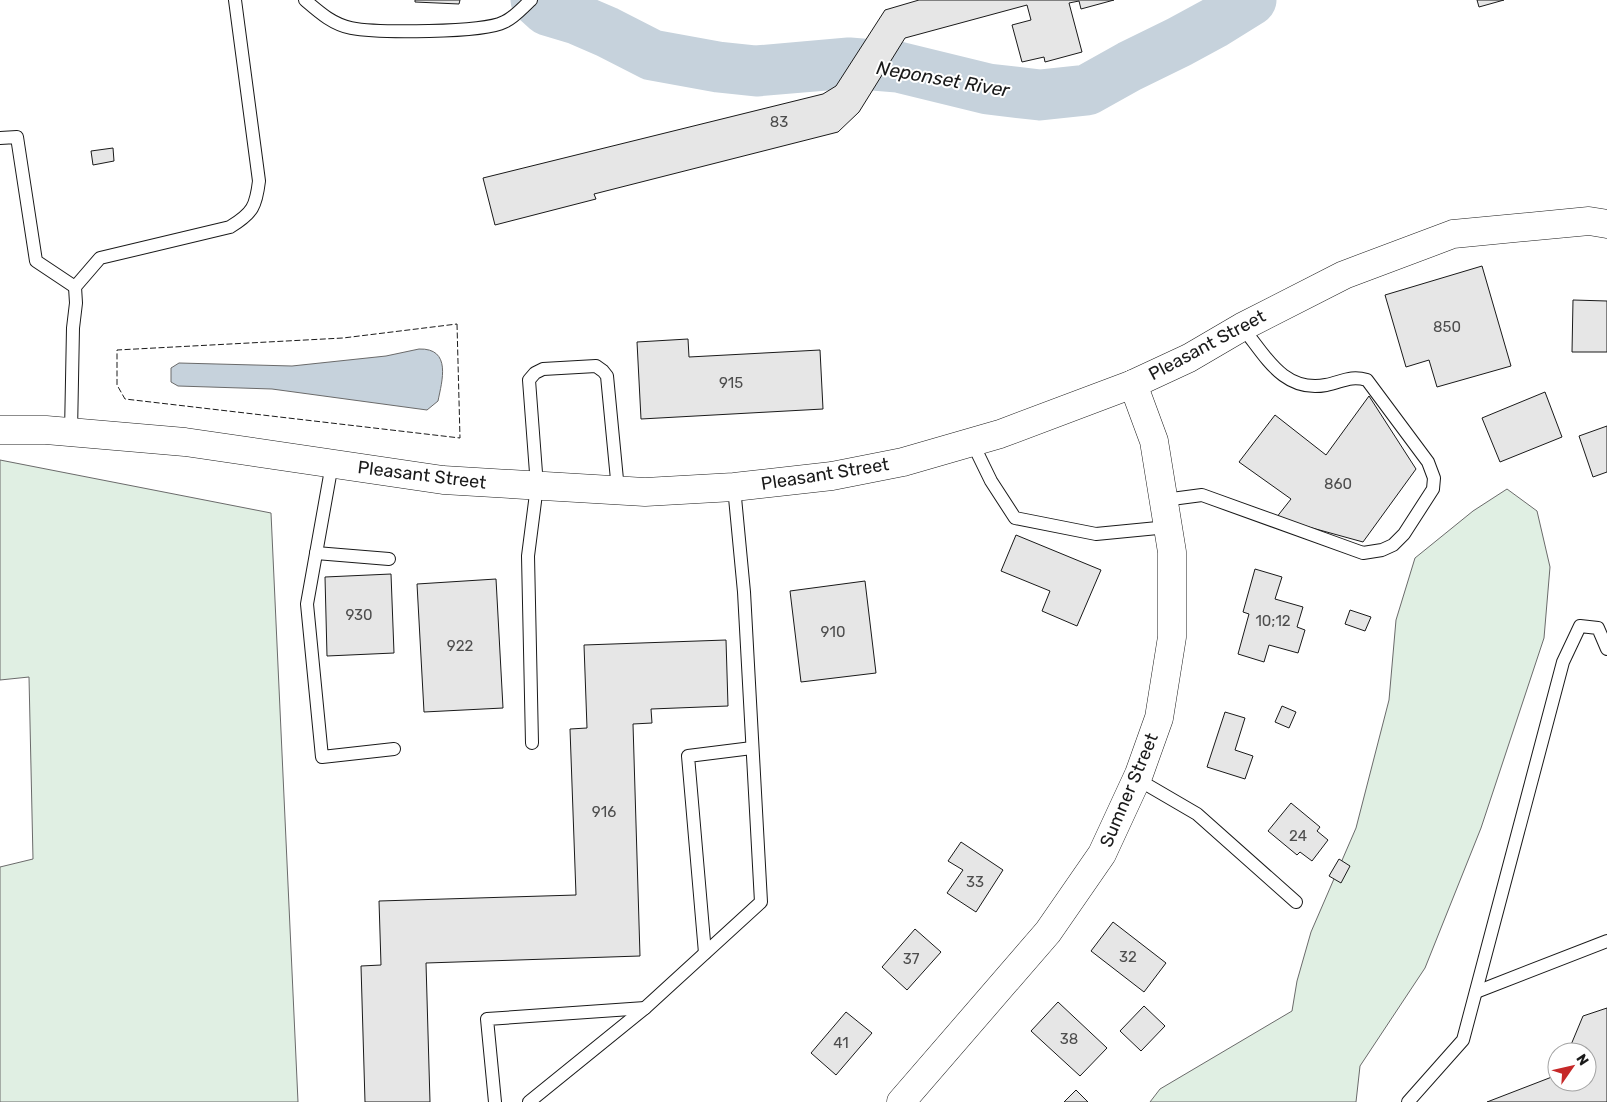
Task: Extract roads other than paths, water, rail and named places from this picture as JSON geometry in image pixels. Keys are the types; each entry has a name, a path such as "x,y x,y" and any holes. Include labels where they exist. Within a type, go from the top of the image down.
{"street":[{"name":"Pleasant Street","path":"0,430 46,430 185,442 444,480 645,492 734,487 832,476 904,462 1000,434 1133,384 1190,358 1242,327 1344,275 1453,234 1589,221 1607,224"},
{"name":"Sumner Street","path":"901,1102 1048,932 1102,854 1137,779 1159,718 1172,637 1172,552 1154,441 1133,384"}],"lane":[{"path":"71,432 75,287 100,258 230,227 245,218 257,201 259,181 235,0"},
{"path":"306,0 326,18 350,28 394,31 483,28 504,22 531,0"},
{"path":"0,138 17,137 36,261 75,287"},
{"path":"1164,500 1202,495 1363,553 1382,550 1393,545 1404,534 1433,489 1434,478 1428,462 1367,380 1356,377 1324,385 1311,386 1292,382 1278,373 1242,327"},
{"path":"532,743 528,556 537,486 529,380 535,373 543,369 596,366 603,370 606,376 618,490"},
{"path":"972,442 991,481 1015,518 1096,534 1168,527"},
{"path":"332,464 307,604 322,757 394,749"},
{"path":"529,1102 645,1008 761,902 744,592 734,487"},
{"path":"316,553 389,559"},
{"path":"1408,1102 1463,1040 1563,662 1580,626 1598,628 1607,649"},
{"path":"705,953 688,756 752,748"},
{"path":"1137,779 1197,814 1296,902"},
{"path":"1476,992 1607,941"},
{"path":"495,1102 487,1019 645,1008"}],"waterway":[{"name":"Neponset River","path":"536,0 547,10 577,19 652,55 718,67 756,71 849,63 898,67 988,89 1040,95 1087,90 1214,23 1251,0"}]}
